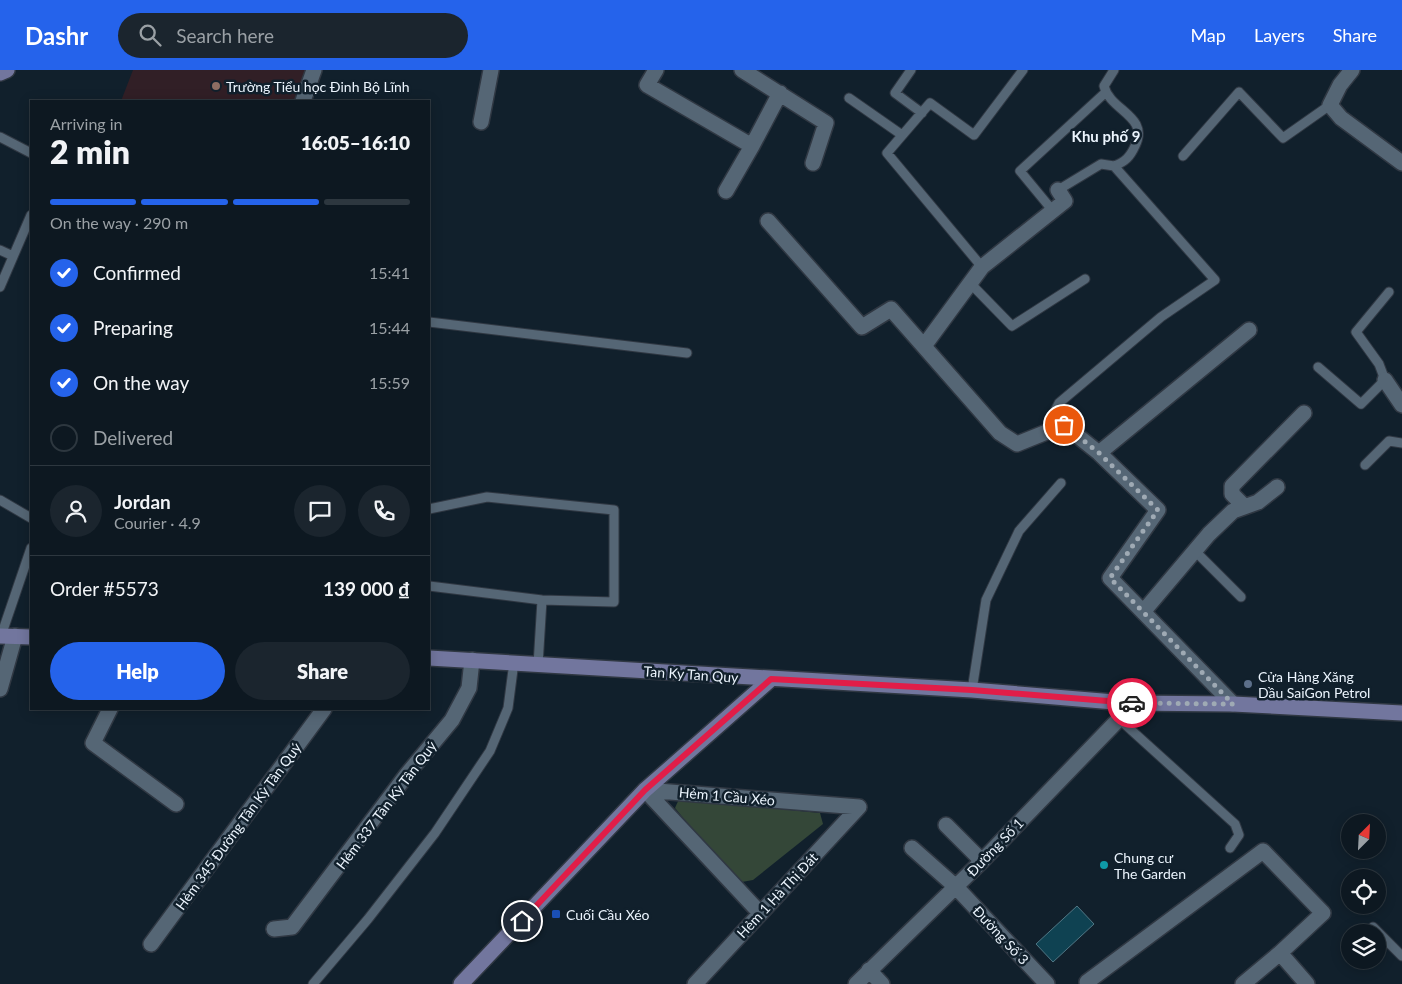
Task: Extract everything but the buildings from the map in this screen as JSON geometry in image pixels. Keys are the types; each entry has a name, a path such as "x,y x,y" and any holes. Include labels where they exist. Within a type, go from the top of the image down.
{"main road":[{"path":"0,73 7,70"},
{"path":"5,636 30,637"},
{"name":"Tan Ky Tan Quy","path":"430,658 972,690 1126,703 1233,704 1402,714"},
{"path":"461,984 645,790 771,679"}],"street":[{"path":"303,100 314,70"},
{"path":"481,122 490,70"},
{"path":"656,70 647,85 752,146"},
{"path":"742,70 826,123 813,163"},
{"path":"1352,70 1340,85 1330,105 1341,118 1402,163"},
{"path":"726,191 780,93"},
{"path":"924,346 982,267 1065,200 1058,190"},
{"path":"768,221 862,327 891,310 1000,433 1017,444 1064,425 1099,453 1158,510 1110,578 1233,704"},
{"path":"1099,453 1249,330"},
{"path":"1386,380 1402,405"},
{"path":"1244,506 1232,494 1232,486 1304,413"},
{"path":"1142,612 1209,534 1234,511 1258,502 1277,487"},
{"path":"0,689 5,636"},
{"name":"Hẻm 337 Tân Kỳ Tân Quý","path":"274,929 292,927 408,773 452,720 469,688 472,660"},
{"name":"Đường Số 1","path":"856,984 982,861 1119,719 1126,703"},
{"path":"110,710 93,743 176,804"},
{"name":"Hẻm 345 Đường Tân Kỳ Tân Quý","path":"152,944 323,710"},
{"name":"Hẻm 1 Cầu Xéo","path":"645,790 859,807"},
{"name":"Hẻm 1 Cầu Xéo","path":"645,790 760,913"},
{"name":"Hẻm 1 Hà Thị Đát","path":"695,984 859,807"},
{"path":"946,824 982,861"},
{"name":"Đường Số 3","path":"912,848 956,887 1047,984"},
{"path":"1088,983 1263,851 1323,913 1243,984"},
{"path":"1280,953 1307,984"},
{"path":"870,970 882,984"}],"lane":[{"path":"911,70 895,93 922,113"},
{"path":"982,267 887,153 930,103 974,136 1024,70"},
{"path":"1058,190 1101,164 1114,166 1124,162 1131,154 1138,140 1139,134 1135,122 1112,101 1106,92 1104,86 1114,70"},
{"path":"1053,211 1020,171 1106,92"},
{"path":"1183,156 1239,92 1284,138 1330,105"},
{"path":"850,98 902,135"},
{"path":"0,137 30,152"},
{"path":"1064,425 1055,411 1059,404 1161,317 1215,280 1114,166"},
{"path":"0,287 30,217"},
{"path":"0,250 13,256"},
{"path":"971,284 1012,326 1085,279"},
{"path":"1318,367 1361,404 1386,380 1379,364 1356,332 1388,292"},
{"path":"430,322 687,354"},
{"path":"1365,465 1389,441 1402,443"},
{"path":"972,690 986,600 1019,531 1060,483"},
{"path":"430,510 487,497 614,510 614,602 542,600 430,586"},
{"path":"0,500 30,517"},
{"path":"5,636 30,551"},
{"path":"1195,551 1241,597"},
{"path":"538,664 542,600"},
{"path":"313,984 368,919 435,833 490,751 508,708 514,662"},
{"path":"1119,719 1234,824 1240,835 1230,848"},
{"path":"1386,940 1402,956"}],"shaded area":[{"name":"Trường Tiểu học Đinh Bộ Lĩnh","path":"133,70 310,70 299,100 121,100"}],"green space":[{"path":"679,799 820,813 823,824 753,880 736,883 675,808"}],"water":[{"path":"1077,906 1094,924 1053,962 1036,944"}],"way so far":[{"path":"1064,425 1099,453 1158,510 1110,578 1233,704 1132,703"}],"place":[{"name":"Trường Tiểu học Đinh Bộ Lĩnh","path":"216,86"},
{"name":"Cửa Hàng Xăng Dầu SaiGon Petrol","path":"1248,684"},
{"name":"Chung cư The Garden","path":"1104,865"},
{"name":"Cuối Cầu Xéo","path":"556,914"}],"district":[{"name":"Khu phố 9","path":"1106,136"}],"route":[{"path":"522,921 645,790 771,679 972,690 1132,703"}]}
